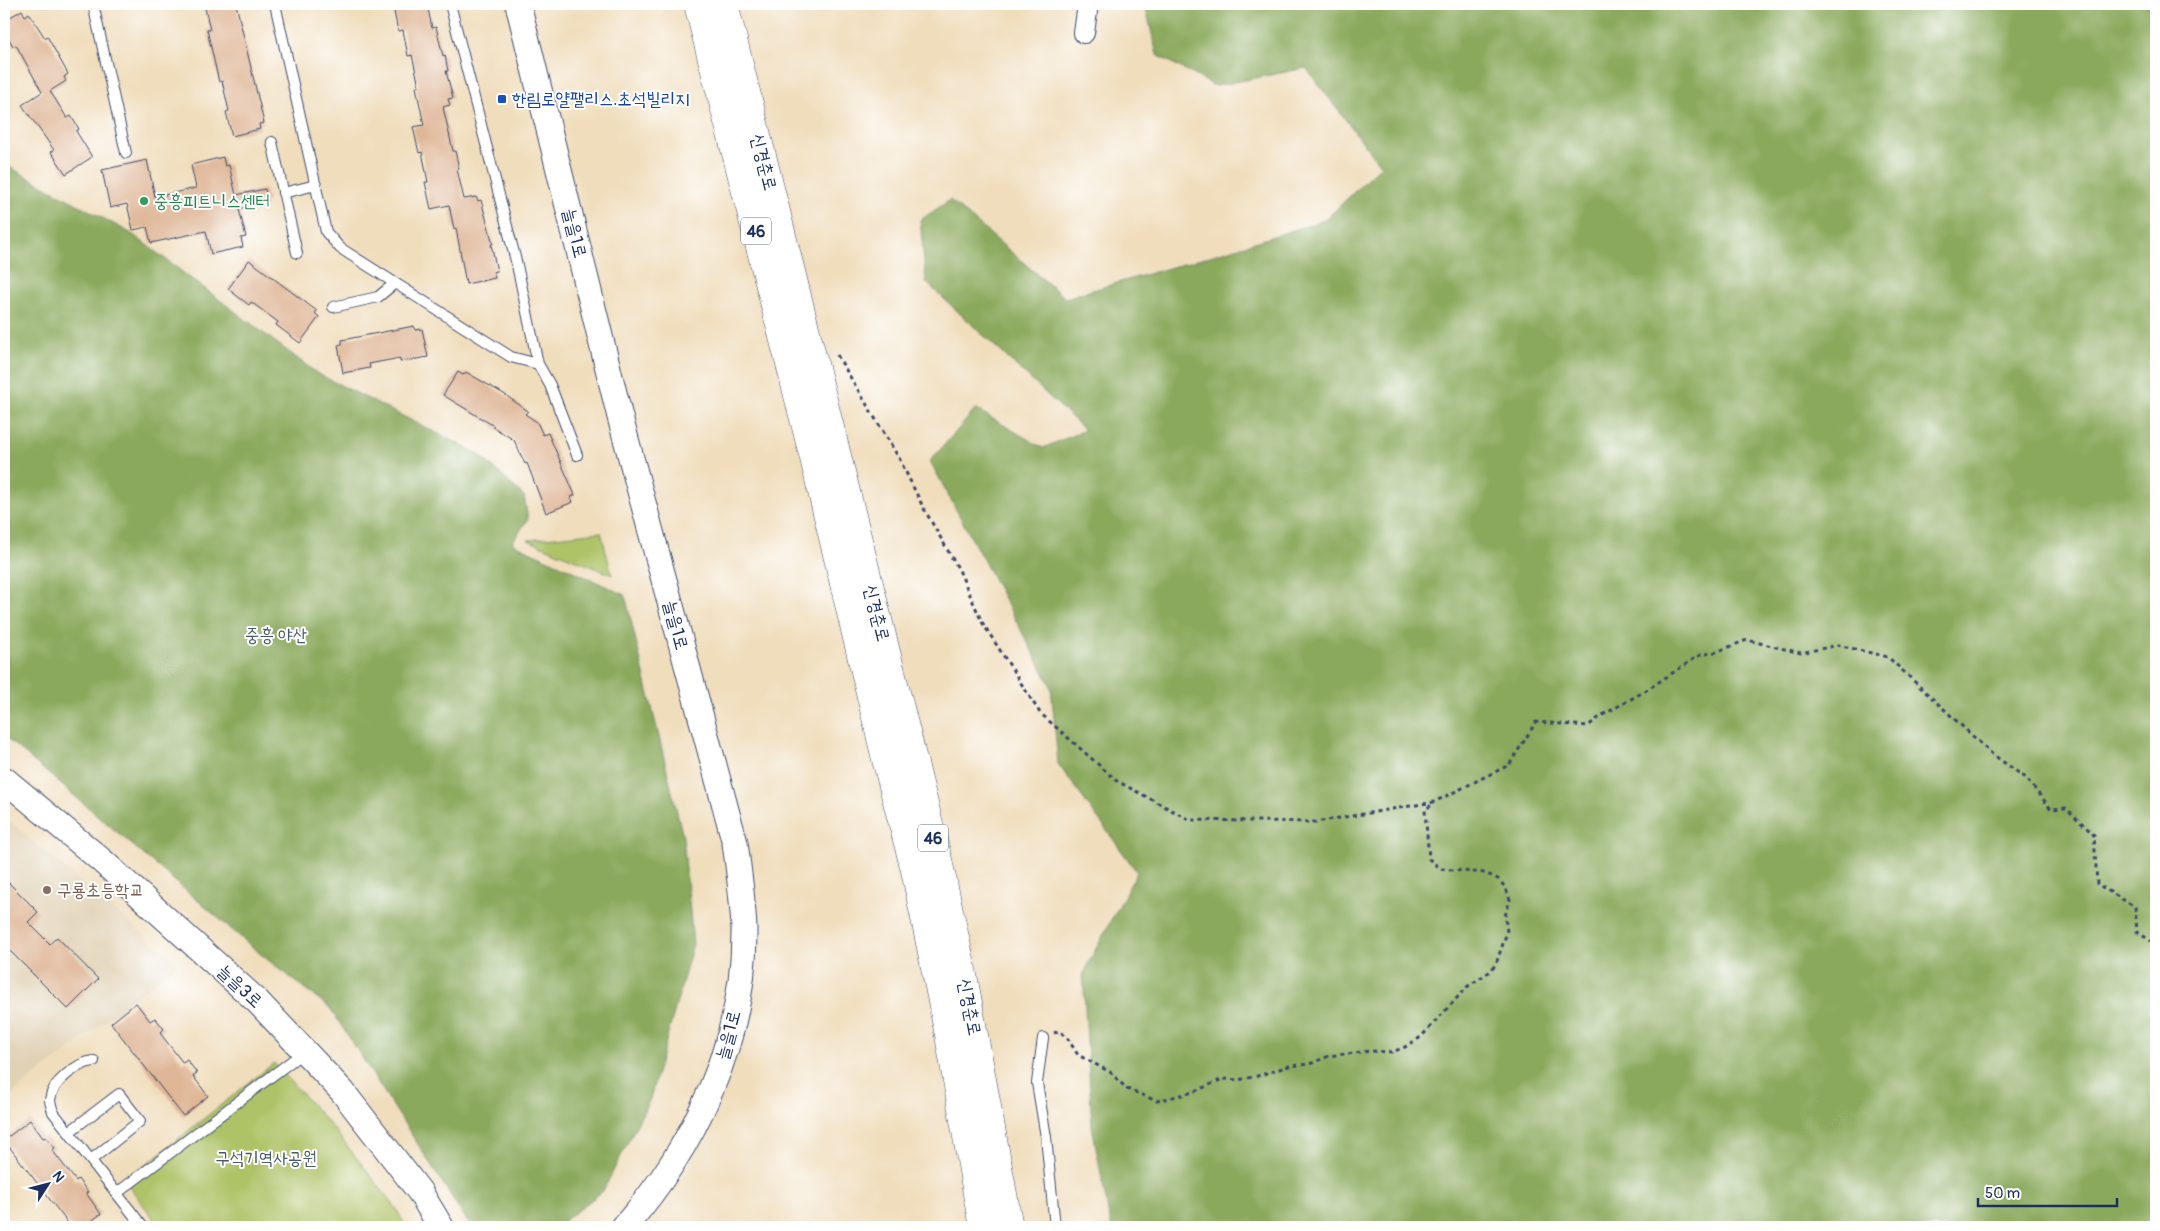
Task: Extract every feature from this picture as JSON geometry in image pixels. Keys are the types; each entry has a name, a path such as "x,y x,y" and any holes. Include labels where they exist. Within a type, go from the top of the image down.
{"highway":[{"name":"신경춘로","path":"698,4 915,766 962,970 1009,1227"},
{"name":"신경춘로","path":"724,4 826,455 886,759 915,870 949,1035 983,1227"}],"street":[{"name":"늘을1로","path":"518,4 620,417 735,843 741,886 744,932 740,987 730,1034 714,1083 686,1140 644,1205 624,1227"},
{"path":"1084,33 1088,4"},
{"name":"늘을3로","path":"4,779 100,860 251,995 348,1098 420,1192 441,1227"}],"lane":[{"path":"93,4 126,154"},
{"path":"275,4 326,232 340,248 511,357 538,364"},
{"path":"450,4 514,256 538,364 550,385 577,455"},
{"path":"272,142 297,253"},
{"path":"283,193 316,185"},
{"path":"333,306 378,297 395,284"},
{"path":"1043,1038 1037,1083 1046,1137 1055,1227"},
{"path":"117,1193 305,1051"},
{"path":"94,1061 83,1062 53,1089 50,1101 53,1112 143,1227"},
{"path":"69,1132 119,1094 140,1122 91,1160"}],"path":[{"path":"861,395 899,458 923,507 959,570 982,622 1040,713 1117,781 1190,820 1316,822 1434,802"},
{"path":"1043,1038 1060,1031 1068,1039 1078,1055 1110,1072 1127,1089 1157,1101 1193,1092 1223,1079 1238,1080 1257,1076 1289,1066 1310,1064 1330,1056 1370,1051 1392,1052 1405,1047 1421,1037 1467,987 1492,970 1507,932 1505,916 1510,900 1505,887 1498,879 1485,873 1441,869 1429,859 1425,810 1434,802 1509,765 1536,722 1588,726 1700,655 1716,652 1747,640 1800,654 1838,645 1888,657 1992,754 2026,778 2051,809 2066,808 2094,835 2097,884 2135,907 2137,932 2156,944"}],"shaded area":[{"name":"구룡초등학교","path":"4,817 178,964 4,1100"}],"green space":[{"path":"1145,4 2156,4 2156,1227 1111,1227 1092,1126 1083,973 1137,872 1058,764 1051,686 930,461 976,409 1043,448 1085,430 926,282 920,220 950,200 1065,298 1207,257 1325,220 1381,166 1306,68 1215,86 1157,55"},
{"name":"중흥 야산","path":"4,164 132,234 318,374 477,453 524,496 528,519 512,543 625,595 683,837 693,944 650,1099 603,1191 556,1227 471,1227 330,1008 263,956 4,736"},
{"path":"601,532 612,575 528,540"},
{"name":"구석기역사공원","path":"274,1063 333,1128 396,1208 406,1227 160,1227 125,1181"}],"building":[{"path":"204,4 236,4 264,123 259,124 260,129 232,136 226,112 229,111 222,81 219,82 207,30 210,30"},
{"path":"396,4 427,4 432,28 436,27 443,56 445,55 448,71 446,71 453,98 448,99 450,105 443,107 459,168 457,169 464,199 476,197 478,201 481,200 493,244 491,244 497,271 493,272 495,278 466,284 456,228 454,229 449,205 431,209 425,182 428,182 422,152 419,153 413,127 424,125 416,87 419,86 412,55 408,56 403,30 398,31 393,7 396,7"},
{"path":"22,10 25,16 29,13 45,38 47,36 68,74 64,77 66,81 50,91 67,118 71,116 79,129 76,131 92,157 66,174 51,152 54,150 22,105 42,92 16,45 13,46 4,31 4,21"},
{"path":"223,157 225,166 229,165 236,195 265,189 268,201 239,209 246,237 241,238 243,247 211,254 206,231 151,243 147,227 133,230 127,204 110,208 102,170 147,160 155,197 196,188 191,165"},
{"path":"249,260 317,311 315,313 319,317 300,343 276,325 278,322 251,302 249,305 228,289"},
{"path":"414,326 415,330 422,329 428,357 400,362 400,358 369,364 370,368 343,373 338,345 342,344 342,340"},
{"path":"458,372 463,375 466,372 504,394 528,411 525,414 537,422 543,435 548,433 575,495 571,497 573,502 546,513 527,463 525,464 514,440 443,395"},
{"path":"4,878 38,912 28,922 50,944 57,937 98,979 68,1009 4,945"},
{"path":"136,1003 150,1021 155,1018 164,1029 160,1033 183,1063 187,1060 197,1073 193,1076 208,1096 183,1116 111,1023"},
{"path":"30,1120 43,1138 46,1137 55,1148 52,1150 76,1181 78,1179 88,1192 86,1193 101,1214 83,1227 71,1227 4,1140"}],"place":[{"name":"한림로얄팰리스.초석빌리지","path":"502,99"},
{"name":"중흥피트니스센터","path":"144,201"},
{"name":"구룡초등학교","path":"47,890"}]}
